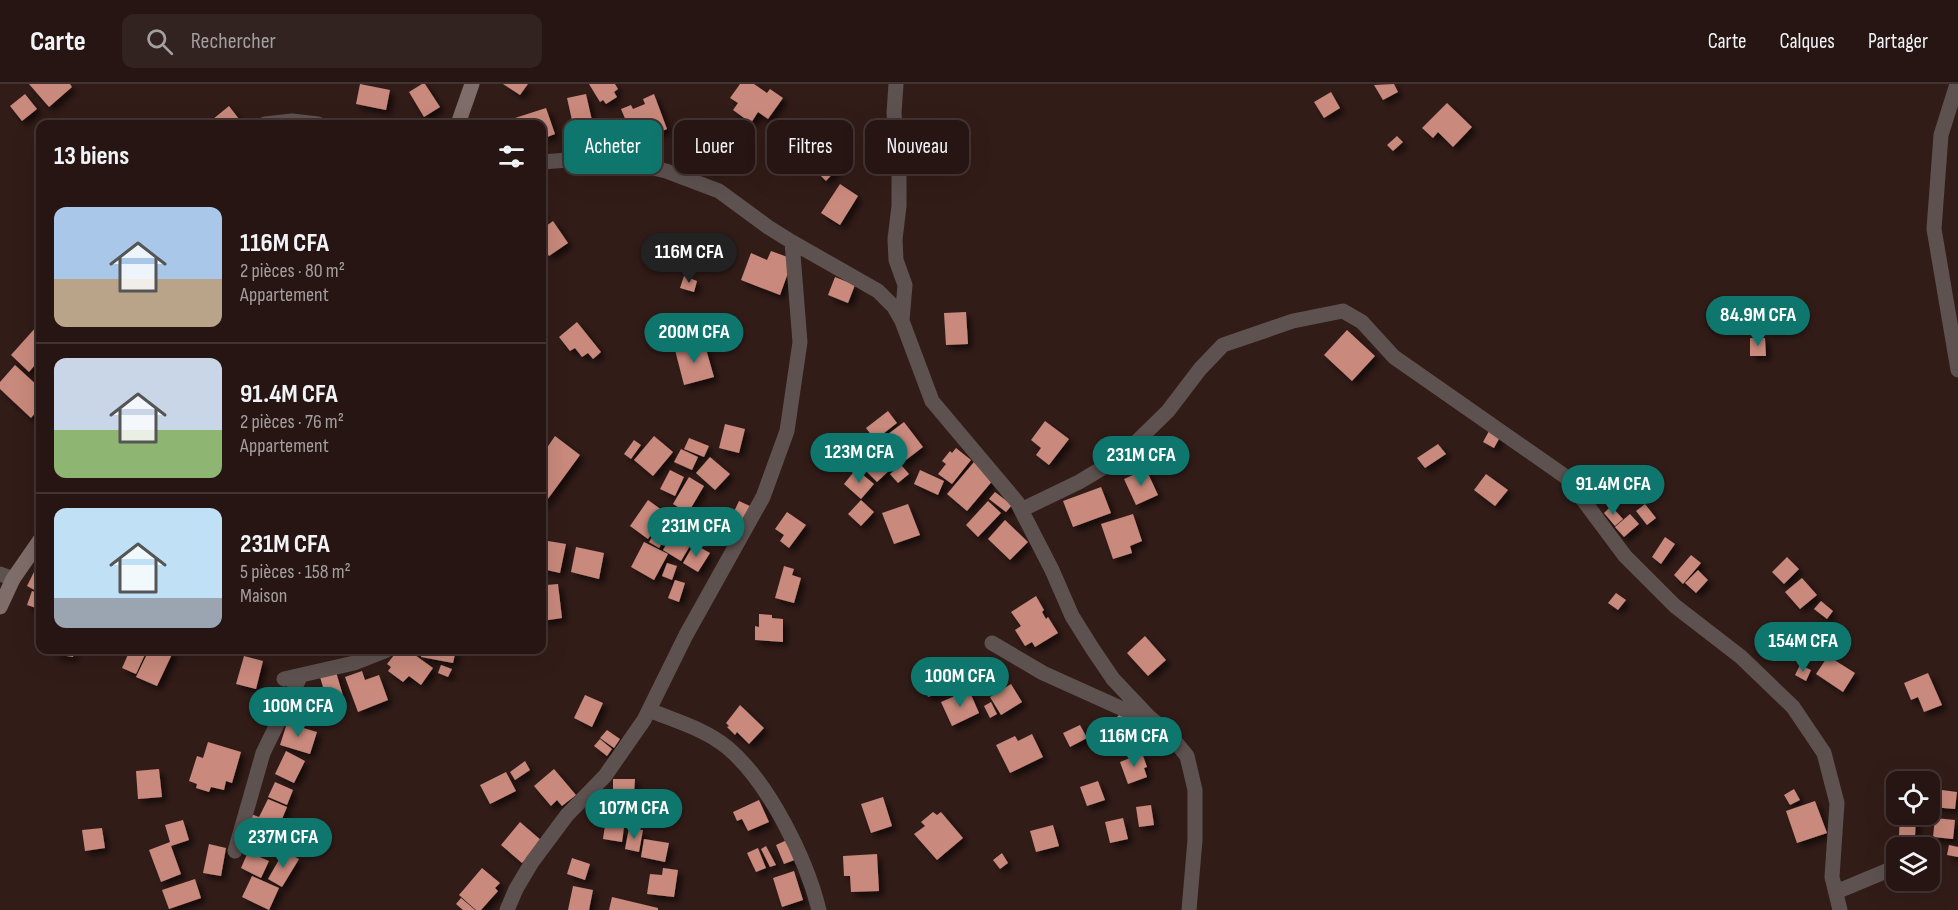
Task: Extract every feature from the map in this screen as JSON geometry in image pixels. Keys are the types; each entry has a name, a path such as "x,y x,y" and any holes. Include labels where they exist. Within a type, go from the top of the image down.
{"street":[{"path":"459,120 472,84"},
{"path":"896,84 894,113 899,206 895,239 896,260 905,285 902,321"},
{"path":"1957,84 1941,135 1934,229 1958,370"},
{"path":"546,162 619,160 666,171 719,191 792,242 878,291 894,307 902,321 932,401 1017,502 1072,616 1087,640 1113,679 1148,716 1169,734 1187,756 1195,790 1195,840 1189,910"},
{"path":"507,910 532,862 567,815 605,776 644,720 686,635 763,497 787,431 800,342 792,242"},
{"path":"1021,510 1079,482 1121,457 1168,411 1200,369 1223,345 1293,321 1343,311 1362,322 1394,357 1566,477 1634,564 1675,606 1741,657 1793,707 1824,753 1837,803 1832,878 1840,910"},
{"path":"0,608 7,576 36,544"},
{"path":"992,643 1043,673 1113,703 1161,727"},
{"path":"284,679 354,663 377,654"},
{"path":"235,851 263,753 301,675"},
{"path":"650,710 703,731 727,748 745,765 783,819 814,888 819,910"},
{"path":"1836,892 1886,871"}],"building":[{"path":"29,84 70,84 72,87 49,107"},
{"path":"360,84 390,90 386,110 356,104"},
{"path":"425,84 440,107 424,117 409,92"},
{"path":"503,84 528,84 520,95"},
{"path":"589,84 615,84 618,89 614,92 617,97 606,104 603,100 600,102"},
{"path":"740,84 754,84 767,93 770,89 783,98 768,119 758,112 753,120 747,120 733,110 738,103 730,98"},
{"path":"1394,84 1398,92 1383,100 1374,85"},
{"path":"1331,92 1340,108 1324,118 1314,102"},
{"path":"25,94 37,109 22,121 10,106"},
{"path":"586,94 592,120 572,120 567,98"},
{"path":"654,94 667,129 662,131 662,120 626,120 621,109 631,105 633,109 645,104 643,99"},
{"path":"1447,103 1472,127 1453,147 1438,132 1433,138 1422,128"},
{"path":"229,106 240,120 212,120"},
{"path":"546,108 555,134 546,137 546,120 516,120 515,118"},
{"path":"1397,136 1403,142 1393,151 1387,145"},
{"path":"819,174 832,174 826,181"},
{"path":"840,184 858,196 840,225 821,213"},
{"path":"553,221 568,243 549,256 546,251 546,226"},
{"path":"771,251 793,259 780,295 741,280 751,253 767,260"},
{"path":"684,276 697,281 694,292 680,288"},
{"path":"835,277 855,285 848,303 828,295"},
{"path":"966,312 968,344 946,345 944,313"},
{"path":"577,322 601,352 593,359 588,353 582,357 575,348 570,351 559,337"},
{"path":"36,327 36,364 29,372 11,355"},
{"path":"1347,330 1375,356 1352,381 1324,355"},
{"path":"1750,338 1765,338 1766,356 1750,356"},
{"path":"704,342 714,377 684,385 675,350"},
{"path":"15,365 36,384 36,412 31,418 0,389 0,382"},
{"path":"888,411 897,423 875,440 866,428"},
{"path":"1045,421 1069,439 1049,465 1036,455 1041,448 1031,440"},
{"path":"904,422 923,447 902,463 883,438"},
{"path":"725,424 745,429 739,453 719,448"},
{"path":"1489,431 1500,437 1494,448 1483,442"},
{"path":"555,436 580,455 546,502 546,449"},
{"path":"654,436 673,452 653,476 634,460"},
{"path":"689,438 709,446 704,457 684,449"},
{"path":"634,440 641,445 631,459 624,454"},
{"path":"1438,444 1446,454 1425,468 1417,458"},
{"path":"878,447 896,464 877,482 860,465"},
{"path":"956,448 971,460 952,484 938,474 946,464 942,461 950,451 952,453"},
{"path":"681,449 698,457 692,470 674,462"},
{"path":"710,457 730,474 715,490 696,473"},
{"path":"974,462 994,479 967,511 947,494"},
{"path":"901,465 909,474 898,483 890,474"},
{"path":"856,469 874,484 861,499 844,484"},
{"path":"1146,469 1158,495 1136,505 1124,479"},
{"path":"670,470 684,477 675,496 660,489"},
{"path":"920,470 944,481 938,495 914,484"},
{"path":"1486,474 1508,490 1495,506 1474,490"},
{"path":"689,477 704,486 688,513 673,504"},
{"path":"1101,487 1111,513 1073,527 1063,501"},
{"path":"995,492 1012,505 1006,512 989,499"},
{"path":"648,500 666,513 648,539 630,526"},
{"path":"861,500 874,512 861,526 848,514"},
{"path":"739,501 752,507 744,524 731,518"},
{"path":"988,501 1001,513 978,537 966,525"},
{"path":"908,504 920,535 894,544 882,513"},
{"path":"1645,504 1656,518 1647,525 1636,511"},
{"path":"1611,506 1623,519 1615,526 1604,513"},
{"path":"787,512 806,525 789,548 780,541 784,535 775,529"},
{"path":"1133,514 1142,541 1130,546 1132,553 1113,559 1101,524"},
{"path":"1630,514 1639,524 1624,537 1615,527"},
{"path":"1005,520 1028,542 1010,560 988,539"},
{"path":"659,526 669,532 659,548 649,542"},
{"path":"673,533 691,544 681,561 663,550"},
{"path":"1665,537 1675,544 1661,564 1652,557"},
{"path":"546,541 566,544 560,573 546,570"},
{"path":"644,542 668,554 654,580 631,567"},
{"path":"694,544 710,553 698,572 683,563"},
{"path":"576,547 604,553 599,579 571,572"},
{"path":"1691,555 1701,563 1683,584 1674,575"},
{"path":"1787,557 1799,569 1784,584 1772,572"},
{"path":"667,563 677,566 672,580 662,576"},
{"path":"784,566 794,569 792,575 801,578 794,603 775,598"},
{"path":"35,570 36,591 27,586"},
{"path":"1698,570 1708,580 1696,593 1685,583"},
{"path":"1802,578 1817,595 1800,609 1785,592"},
{"path":"675,580 685,583 679,602 668,598"},
{"path":"558,584 562,618 546,620 546,596 548,596 546,585"},
{"path":"32,591 36,592 36,608 27,605"},
{"path":"1616,593 1626,600 1618,610 1608,603"},
{"path":"1036,596 1046,619 1048,617 1058,633 1035,647 1032,642 1025,646 1015,630 1021,626 1011,612"},
{"path":"1821,601 1833,611 1827,619 1814,609"},
{"path":"759,614 783,619 783,642 755,640 755,626 759,627"},
{"path":"1145,636 1166,660 1148,676 1127,653"},
{"path":"54,654 73,654 73,657"},
{"path":"128,654 145,654 136,674 122,668"},
{"path":"147,654 172,654 157,686 136,677"},
{"path":"395,654 414,654 433,668 421,685 409,676 403,682 388,671 391,667 387,664"},
{"path":"421,654 455,654 453,663 421,657"},
{"path":"244,656 263,661 256,689 236,684"},
{"path":"1828,656 1855,673 1843,692 1816,674"},
{"path":"956,662 964,684 928,697 920,674"},
{"path":"441,665 452,669 448,677 438,673"},
{"path":"1800,665 1811,670 1806,681 1795,675"},
{"path":"362,671 365,680 379,675 388,700 358,712 345,677"},
{"path":"336,672 344,699 328,704 320,677"},
{"path":"1928,673 1942,705 1924,712 1918,697 1911,700 1904,683"},
{"path":"1011,684 1022,702 1001,715 990,697"},
{"path":"969,690 979,713 952,726 941,702"},
{"path":"585,695 603,703 592,727 574,718"},
{"path":"991,702 997,714 990,718 984,706"},
{"path":"740,705 764,728 749,744 737,732 735,735 726,723"},
{"path":"1124,711 1138,727 1121,742 1106,726"},
{"path":"287,723 317,732 310,754 280,745"},
{"path":"1080,725 1087,738 1070,747 1063,733"},
{"path":"607,730 620,739 614,748 600,738"},
{"path":"1032,734 1043,757 1010,773 996,745 1015,736 1018,741"},
{"path":"600,739 612,749 607,756 594,746"},
{"path":"208,742 241,752 232,783 226,781 224,790 211,787 209,792 196,788 197,784 189,781 197,756 203,758"},
{"path":"286,751 305,761 294,783 275,774"},
{"path":"1142,753 1147,767 1144,768 1147,777 1128,784 1120,762"},
{"path":"525,761 530,770 515,780 510,772"},
{"path":"159,769 162,797 138,799 136,771"},
{"path":"554,769 576,795 562,806 557,800 551,806 534,786"},
{"path":"506,772 516,791 490,804 480,785"},
{"path":"613,779 635,779 634,795 613,795"},
{"path":"1098,781 1105,800 1087,806 1080,787"},
{"path":"275,782 293,790 287,805 268,797"},
{"path":"1794,789 1800,800 1790,805 1784,795"},
{"path":"1940,790 1957,792 1955,809 1940,808"},
{"path":"883,797 892,826 871,833 861,804"},
{"path":"268,799 287,807 275,836 247,823 251,814 259,817"},
{"path":"759,800 769,822 748,831 742,819 737,821 733,812"},
{"path":"1815,801 1827,833 1797,843 1786,811"},
{"path":"1151,805 1154,825 1139,827 1136,807"},
{"path":"933,812 937,815 941,812 963,838 937,860 914,834 925,826 921,822"},
{"path":"1123,818 1128,839 1110,843 1105,822"},
{"path":"1940,818 1955,820 1953,839 1933,837 1934,825 1940,825"},
{"path":"183,820 189,840 171,846 181,874 161,882 149,850 170,842 165,825"},
{"path":"520,822 542,841 522,863 501,845"},
{"path":"605,825 624,828 622,842 603,839"},
{"path":"1053,825 1059,846 1036,852 1030,831"},
{"path":"1900,825 1916,825 1915,837 1899,836"},
{"path":"102,828 105,848 85,851 82,830"},
{"path":"629,828 643,830 639,852 625,849"},
{"path":"644,839 669,843 665,862 641,857"},
{"path":"789,839 797,859 784,864 776,845"},
{"path":"209,844 226,848 221,876 203,873"},
{"path":"1949,845 1958,847 1958,857 1947,855"},
{"path":"766,846 776,865 770,867 761,849"},
{"path":"758,848 766,868 756,872 747,853"},
{"path":"284,851 299,859 282,887 268,879"},
{"path":"248,852 269,861 261,878 241,868"},
{"path":"1002,853 1008,863 1000,869 993,860"},
{"path":"877,854 879,891 851,892 850,876 844,876 843,856"},
{"path":"572,858 590,864 585,880 567,874"},
{"path":"482,868 500,883 495,888 498,891 481,910 476,910 459,895"},
{"path":"663,868 678,870 674,897 647,894 650,874 662,875"},
{"path":"794,871 803,900 782,907 773,878"},
{"path":"252,876 279,888 269,910 242,897"},
{"path":"195,879 201,898 169,909 162,890"},
{"path":"573,886 593,890 589,910 568,910"},
{"path":"612,897 658,908 658,910 609,910"},
{"path":"461,898 475,910 463,910 456,904"}]}
